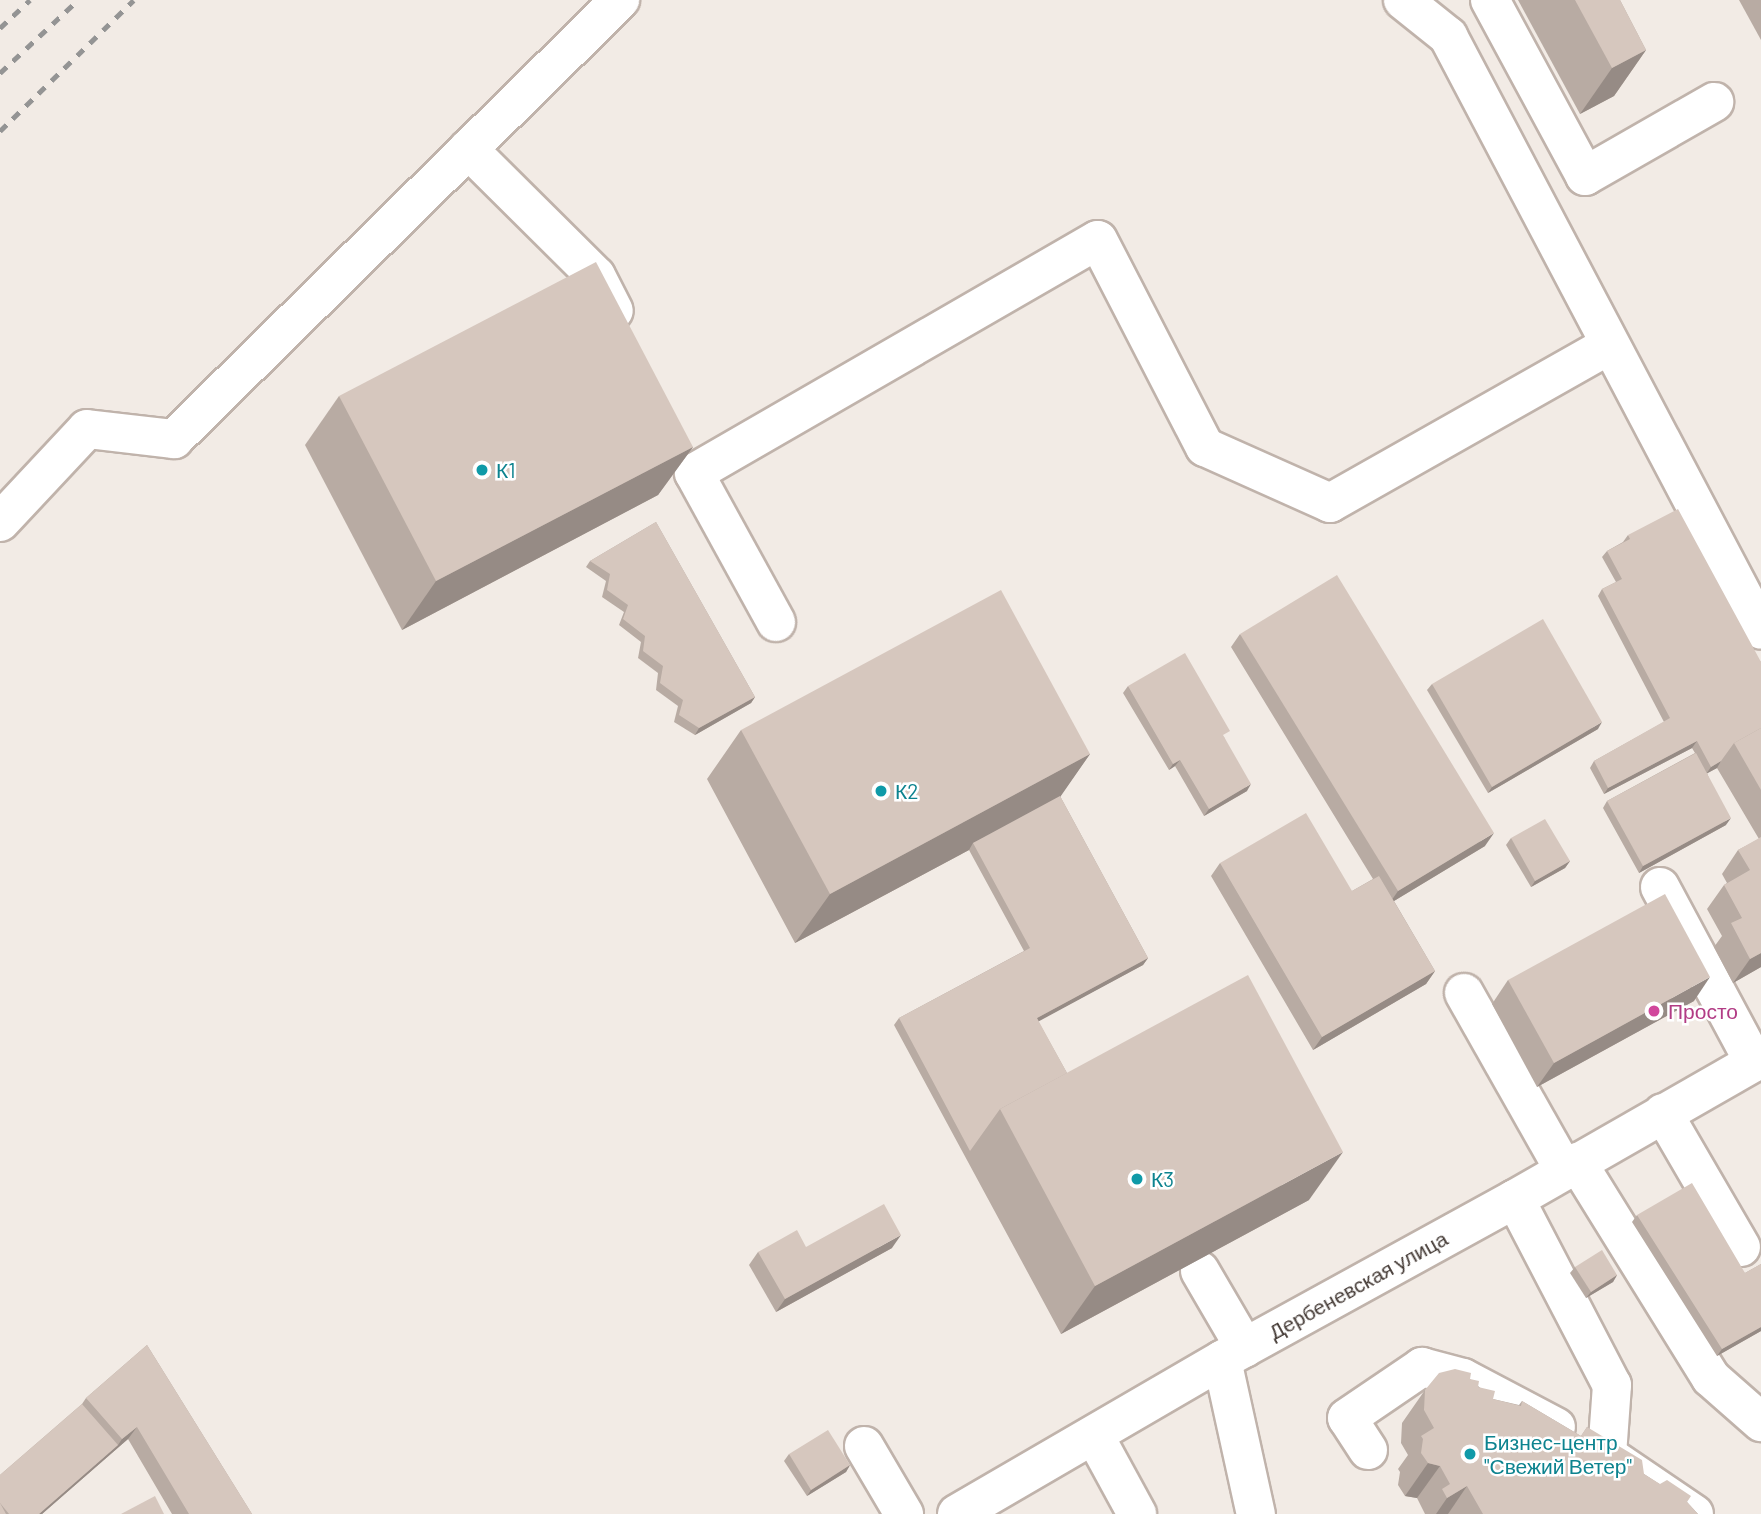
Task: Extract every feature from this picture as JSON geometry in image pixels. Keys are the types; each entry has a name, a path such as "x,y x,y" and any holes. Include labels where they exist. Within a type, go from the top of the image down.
{"street":[{"path":"0,522 86,429 174,439 620,0"},
{"path":"1403,0 1448,36 1761,630"},
{"path":"1490,0 1585,176 1714,102"},
{"path":"468,149 596,276 627,338"},
{"path":"694,473 1098,240 1205,447 1330,503 1609,345"},
{"path":"676,436 776,622"},
{"path":"1660,887 1758,1060"},
{"path":"1464,993 1570,1166 1711,1378 1761,1422"},
{"name":"Дербеневская улица","path":"957,1514 1234,1354 1515,1199 1758,1060"},
{"path":"1664,1114 1741,1247"},
{"path":"1515,1199 1612,1385 1607,1455"},
{"path":"1200,1271 1234,1354 1247,1509"},
{"path":"1368,1450 1347,1418 1422,1367 1463,1378 1607,1455 1694,1514"},
{"path":"1094,1435 1137,1514"},
{"path":"863,1447 904,1514"}],"building":[{"path":"1575,0 1620,0 1646,50 1612,68"},
{"name":"К1","path":"596,262 693,447 436,581 339,396"},
{"path":"1678,509 1761,662 1761,728 1734,743 1721,761 1711,767 1697,741 1608,788 1594,761 1670,718 1602,589 1622,579 1607,551 1630,539 1628,535"},
{"path":"656,522 755,697 699,728 679,715 683,700 660,683 663,666 643,651 645,636 623,619 628,605 607,590 610,574 590,561"},
{"path":"1337,575 1494,833 1398,891 1240,634"},
{"name":"К2","path":"1001,590 1090,754 830,894 741,730"},
{"path":"1543,619 1602,722 1492,787 1432,684"},
{"path":"1185,653 1230,731 1223,735 1251,784 1209,809 1180,760 1173,764 1128,686"},
{"path":"1761,728 1761,790 1734,743"},
{"path":"1696,753 1731,818 1643,866 1607,801"},
{"path":"1060,796 1148,958 1037,1018 1067,1073 1000,1109 970,1151 899,1018 1030,948 973,843"},
{"path":"1306,813 1352,891 1379,876 1435,971 1322,1037 1220,863"},
{"path":"1545,819 1570,861 1535,881 1511,838"},
{"path":"1761,837 1761,953 1750,959 1731,923 1742,918 1724,885 1750,870 1738,850"},
{"path":"1665,894 1710,977 1554,1063 1508,980"},
{"name":"К3","path":"1248,975 1343,1152 1095,1286 1000,1109"},
{"path":"1692,1183 1745,1273 1761,1264 1761,1327 1722,1349 1637,1215"},
{"path":"884,1204 901,1235 785,1299 758,1252 797,1230 806,1247"},
{"path":"1602,1250 1617,1275 1591,1292 1575,1267"},
{"path":"147,1345 252,1514 189,1514 137,1427 122,1439 86,1398"},
{"path":"1455,1369 1471,1373 1470,1379 1479,1381 1478,1387 1495,1391 1493,1399 1521,1406 1522,1401 1581,1436 1587,1427 1642,1460 1644,1474 1660,1484 1667,1480 1691,1496 1687,1502 1698,1514 1483,1514 1467,1486 1447,1498 1442,1489 1450,1484 1440,1466 1428,1463 1421,1453 1421,1436 1434,1428 1424,1410 1425,1390 1439,1373"},
{"path":"82,1404 118,1445 39,1514 9,1514 0,1503 0,1475"},
{"path":"828,1430 850,1465 811,1490 789,1454"},
{"path":"155,1496 164,1514 121,1514"},
{"path":"0,1503 6,1514 0,1514"}],"railway":[{"path":"0,28 30,0"},
{"path":"0,73 78,0"},
{"path":"0,131 134,0"}],"place":[{"name":"К1","path":"482,470"},
{"name":"К2","path":"881,791"},
{"name":"Просто","path":"1654,1011"},
{"name":"К3","path":"1137,1179"},
{"name":"Бизнес-центр \"Свежий Ветер\"","path":"1470,1454"}]}
